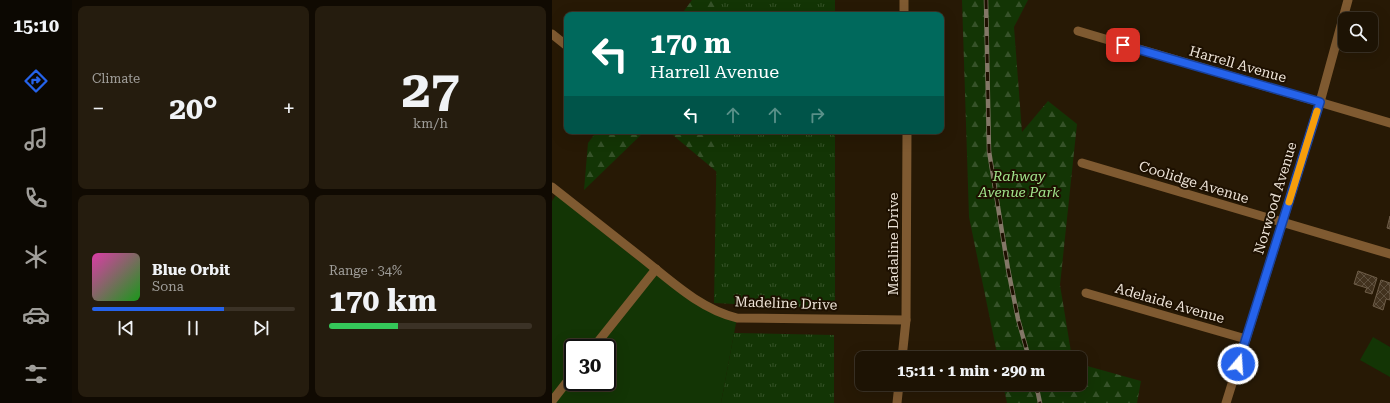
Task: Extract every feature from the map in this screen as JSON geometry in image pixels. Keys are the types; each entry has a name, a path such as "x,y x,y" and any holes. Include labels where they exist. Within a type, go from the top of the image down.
{"street":[{"path":"904,0 904,12"},
{"name":"Norwood Avenue","path":"1226,403 1320,102 1348,0"},
{"name":"Harrell Avenue","path":"1078,31 1390,123"},
{"path":"552,34 564,44"},
{"name":"Madaline Drive","path":"903,351 906,320 907,134"},
{"name":"Coolidge Avenue","path":"1082,163 1390,254"},
{"name":"Madeline Drive","path":"552,187 656,269 703,304 721,314 737,318 906,320"},
{"path":"600,339 656,269"},
{"name":"Adelaide Avenue","path":"1086,293 1246,339"},
{"path":"552,401 564,386"},
{"path":"897,403 898,391"}],"green space":[{"path":"692,0 720,0 720,12 683,12"},
{"path":"720,0 835,0 835,12 720,12"},
{"name":"Rahway Avenue Park","path":"962,0 1028,0 1014,27 1022,132 1048,101 1077,124 1060,285 1071,351 997,351 969,217"},
{"path":"595,134 642,134 584,190 588,143"},
{"path":"672,134 717,134 717,172"},
{"path":"717,134 835,134 835,309 714,303"},
{"path":"556,195 640,262 656,269 671,281 737,318 721,403 552,403 552,201"},
{"path":"734,333 834,335 834,403 721,403"},
{"path":"1373,337 1390,347 1390,377 1360,360"},
{"path":"1087,366 1141,381 1137,403 1007,403 1004,391 1087,391"}],"building":[{"path":"1390,216 1390,229 1387,228"},
{"path":"1358,271 1377,278 1372,294 1365,292 1367,288 1354,284"},
{"path":"1381,280 1390,283 1390,300 1386,299 1383,310 1373,306"}],"railway":[{"path":"986,0 989,151 1008,269 1018,319 1027,351"},
{"path":"1037,391 1040,403"}],"slow traffic":[{"path":"1289,202 1317,111"}],"route":[{"path":"1123,45 1320,102 1238,364"}]}
